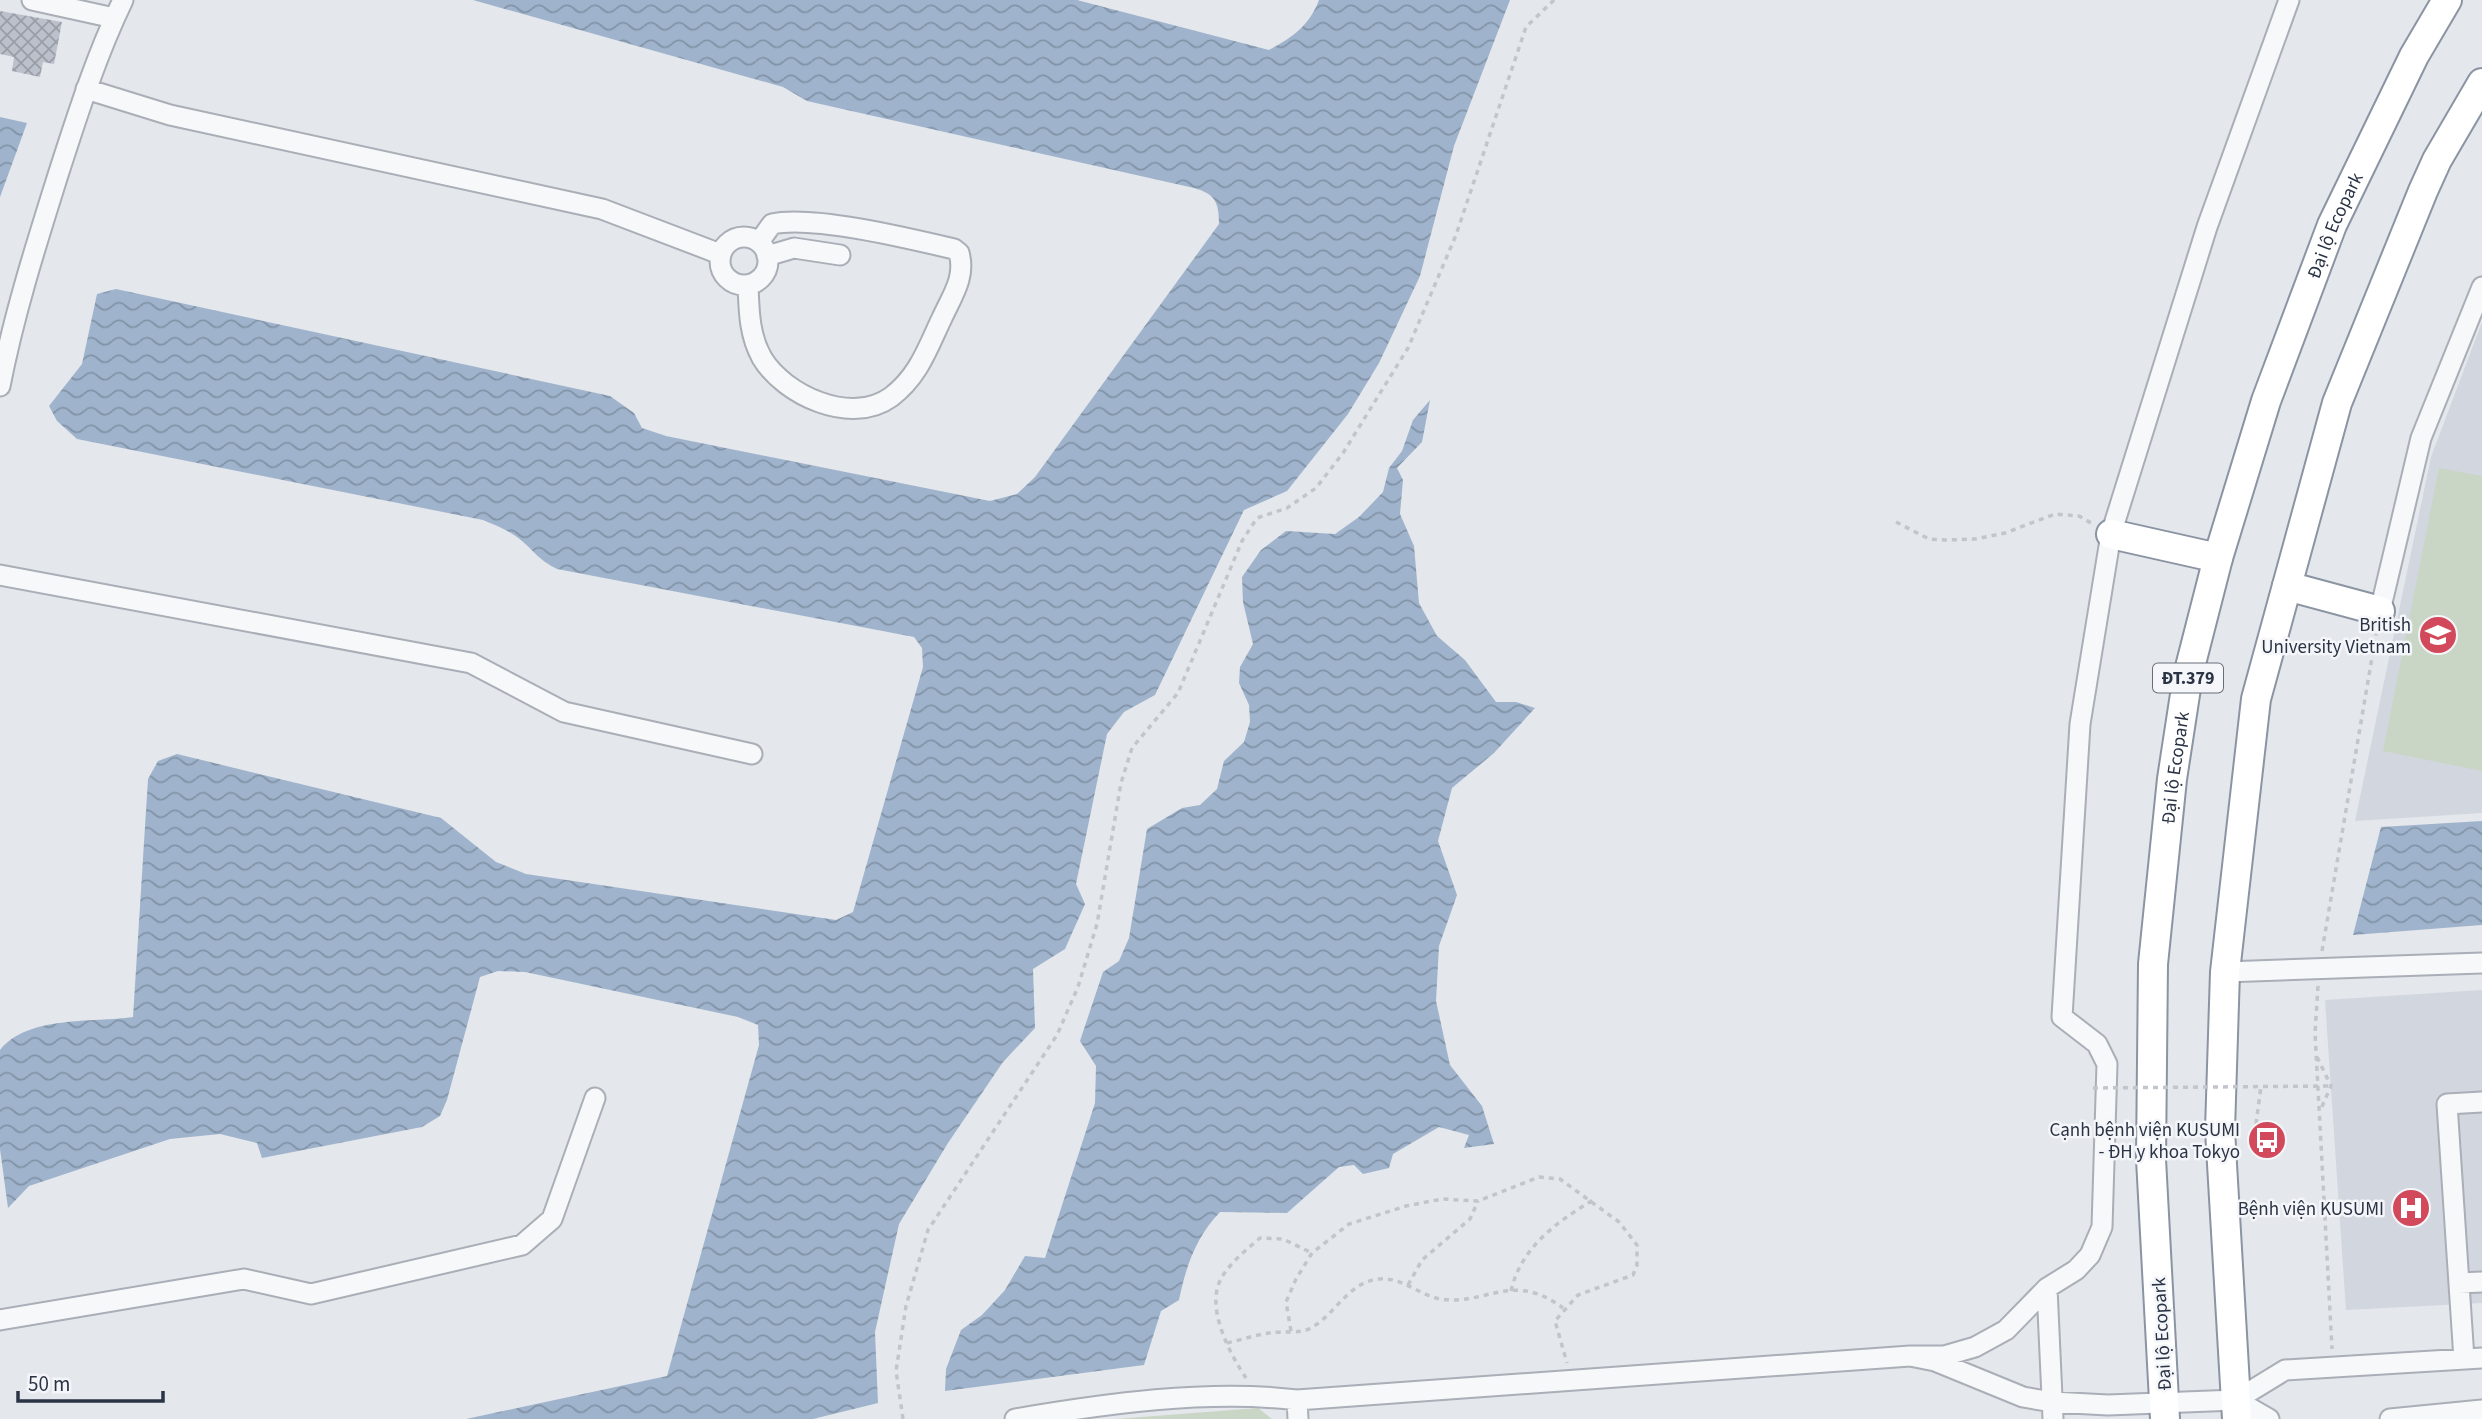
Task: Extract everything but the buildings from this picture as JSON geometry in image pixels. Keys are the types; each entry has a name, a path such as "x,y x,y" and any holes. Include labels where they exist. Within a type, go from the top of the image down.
{"highway":[{"name":"Đại lộ Ecopark","path":"2165,1412 2151,1159 2154,964 2172,779 2188,675 2218,558 2266,401 2333,225 2414,56 2447,0"},
{"path":"2236,1410 2220,1130 2225,972 2256,699 2337,403 2437,160 2482,83"},
{"path":"2111,534 2218,558"},
{"path":"2287,586 2380,611"}],"street":[{"path":"0,386 5,333 86,89 119,9 32,0"},
{"path":"1015,1419 1075,1409 1251,1394 1297,1409 1574,1381 1910,1356 1944,1356 1975,1347 2006,1329 2047,1288 2076,1270 2090,1255 2102,1227 2108,1065 2097,1044 2062,1017 2080,724 2111,534 2207,227 2289,0"},
{"path":"86,89 170,115 591,206 720,254"},
{"path":"748,285 750,329 761,357 780,381 806,399 838,407 867,406 889,399 910,380 934,338 963,270 959,253 954,249 892,235 783,221 772,224 763,249 766,272 748,285 733,283 719,266 720,254 735,239 751,238 763,249 794,248 840,255"},
{"path":"2380,611 2421,438 2482,287"},
{"path":"0,575 471,663 564,712 752,754"},
{"path":"2225,972 2482,963"},
{"path":"0,1320 244,1279 311,1294 522,1245 552,1219 595,1098"},
{"path":"2236,1410 2285,1370 2473,1359 2459,1283 2446,1104 2482,1102"},
{"path":"2459,1283 2482,1282"},
{"path":"2047,1288 2053,1410"},
{"path":"1910,1356 1935,1361 2053,1410 2236,1410 2269,1419"},
{"path":"2390,1419 2482,1410"}],"path":[{"path":"903,1419 897,1371 906,1306 928,1230 1057,1035 1078,988 1097,924 1121,783 1132,748 1178,692 1242,541 1257,518 1287,508 1316,488 1343,453 1408,348 1456,235 1525,27 1554,0"},
{"path":"1896,522 1929,539 1975,539 2005,533 2055,514 2079,516 2111,534"},
{"path":"2316,1055 2331,1086 2320,1112"},
{"path":"2256,1124 2261,1086"},
{"path":"2093,1088 2331,1086"},
{"path":"1291,1331 1286,1302 1312,1253 1349,1224 1379,1213 1442,1199 1478,1201 1539,1177 1560,1179 1619,1222 1637,1245 1637,1265 1633,1275 1578,1296 1563,1308 1555,1321 1574,1381"},
{"path":"1511,1291 1518,1270 1534,1245 1555,1223 1592,1200"},
{"path":"1408,1285 1422,1260 1470,1219 1478,1201"},
{"path":"1251,1394 1248,1381 1227,1343 1215,1302 1220,1279 1260,1238 1283,1239 1312,1253"},
{"path":"1227,1343 1291,1331 1308,1331 1327,1317 1354,1287 1379,1279 1408,1285 1439,1299 1531,1291 1551,1298 1563,1308"}],"shaded area":[{"name":"British University Vietnam","path":"2482,322 2482,813 2355,821 2431,457"},
{"name":"Bệnh viện KUSUMI","path":"2482,990 2482,1303 2346,1310 2325,1000"}],"green space":[{"path":"2439,468 2482,476 2482,771 2383,751"},
{"path":"1258,1408 1272,1419 1116,1419"}],"water":[{"path":"473,0 1077,0 1269,50 1299,30 1319,0 1510,0 1454,146 1420,276 1379,363 1348,414 1287,491 1244,510 1155,695 1124,712 1107,734 1076,884 1085,904 1065,949 1033,969 1035,1028 1003,1062 948,1143 899,1224 875,1332 878,1403 813,1419 466,1419 667,1376 759,1045 758,1025 738,1017 525,972 498,971 480,977 447,1100 440,1116 422,1127 262,1158 257,1143 220,1134 170,1139 29,1186 8,1208 0,1149 0,1050 12,1039 44,1026 133,1017 148,779 158,761 177,754 441,818 496,862 526,874 836,920 853,912 923,667 922,648 914,637 557,569 513,534 483,520 77,439 57,421 49,406 82,364 97,294 116,289 610,396 634,413 642,428 666,436 990,501 1017,494 1035,477 1219,224 1214,200 1207,193 1194,188 807,101 783,87"},
{"path":"0,117 27,123 0,197"},
{"path":"1430,400 1422,442 1397,468 1403,480 1400,514 1414,546 1419,603 1437,636 1465,660 1496,702 1516,702 1535,708 1494,753 1452,788 1438,841 1457,895 1439,946 1436,1001 1450,1065 1482,1106 1494,1144 1464,1148 1469,1135 1439,1127 1393,1154 1389,1168 1363,1174 1354,1165 1339,1167 1287,1213 1220,1212 1204,1232 1193,1253 1179,1300 1161,1311 1144,1365 945,1391 946,1369 961,1330 982,1315 1005,1290 1025,1256 1045,1258 1095,1103 1096,1066 1080,1041 1103,972 1119,961 1129,938 1147,829 1182,808 1200,805 1217,789 1224,761 1244,742 1250,722 1249,705 1239,683 1240,667 1253,644 1243,602 1242,577 1261,550 1286,531 1335,534 1359,517 1383,492 1389,468 1402,451 1413,420"},
{"path":"2482,821 2482,925 2353,935 2381,827"}],"place":[{"name":"British University Vietnam","path":"2438,635"},
{"name":"Cạnh bệnh viện KUSUMI - ĐH y khoa Tokyo","path":"2267,1140"},
{"name":"Bệnh viện KUSUMI","path":"2411,1208"}]}
